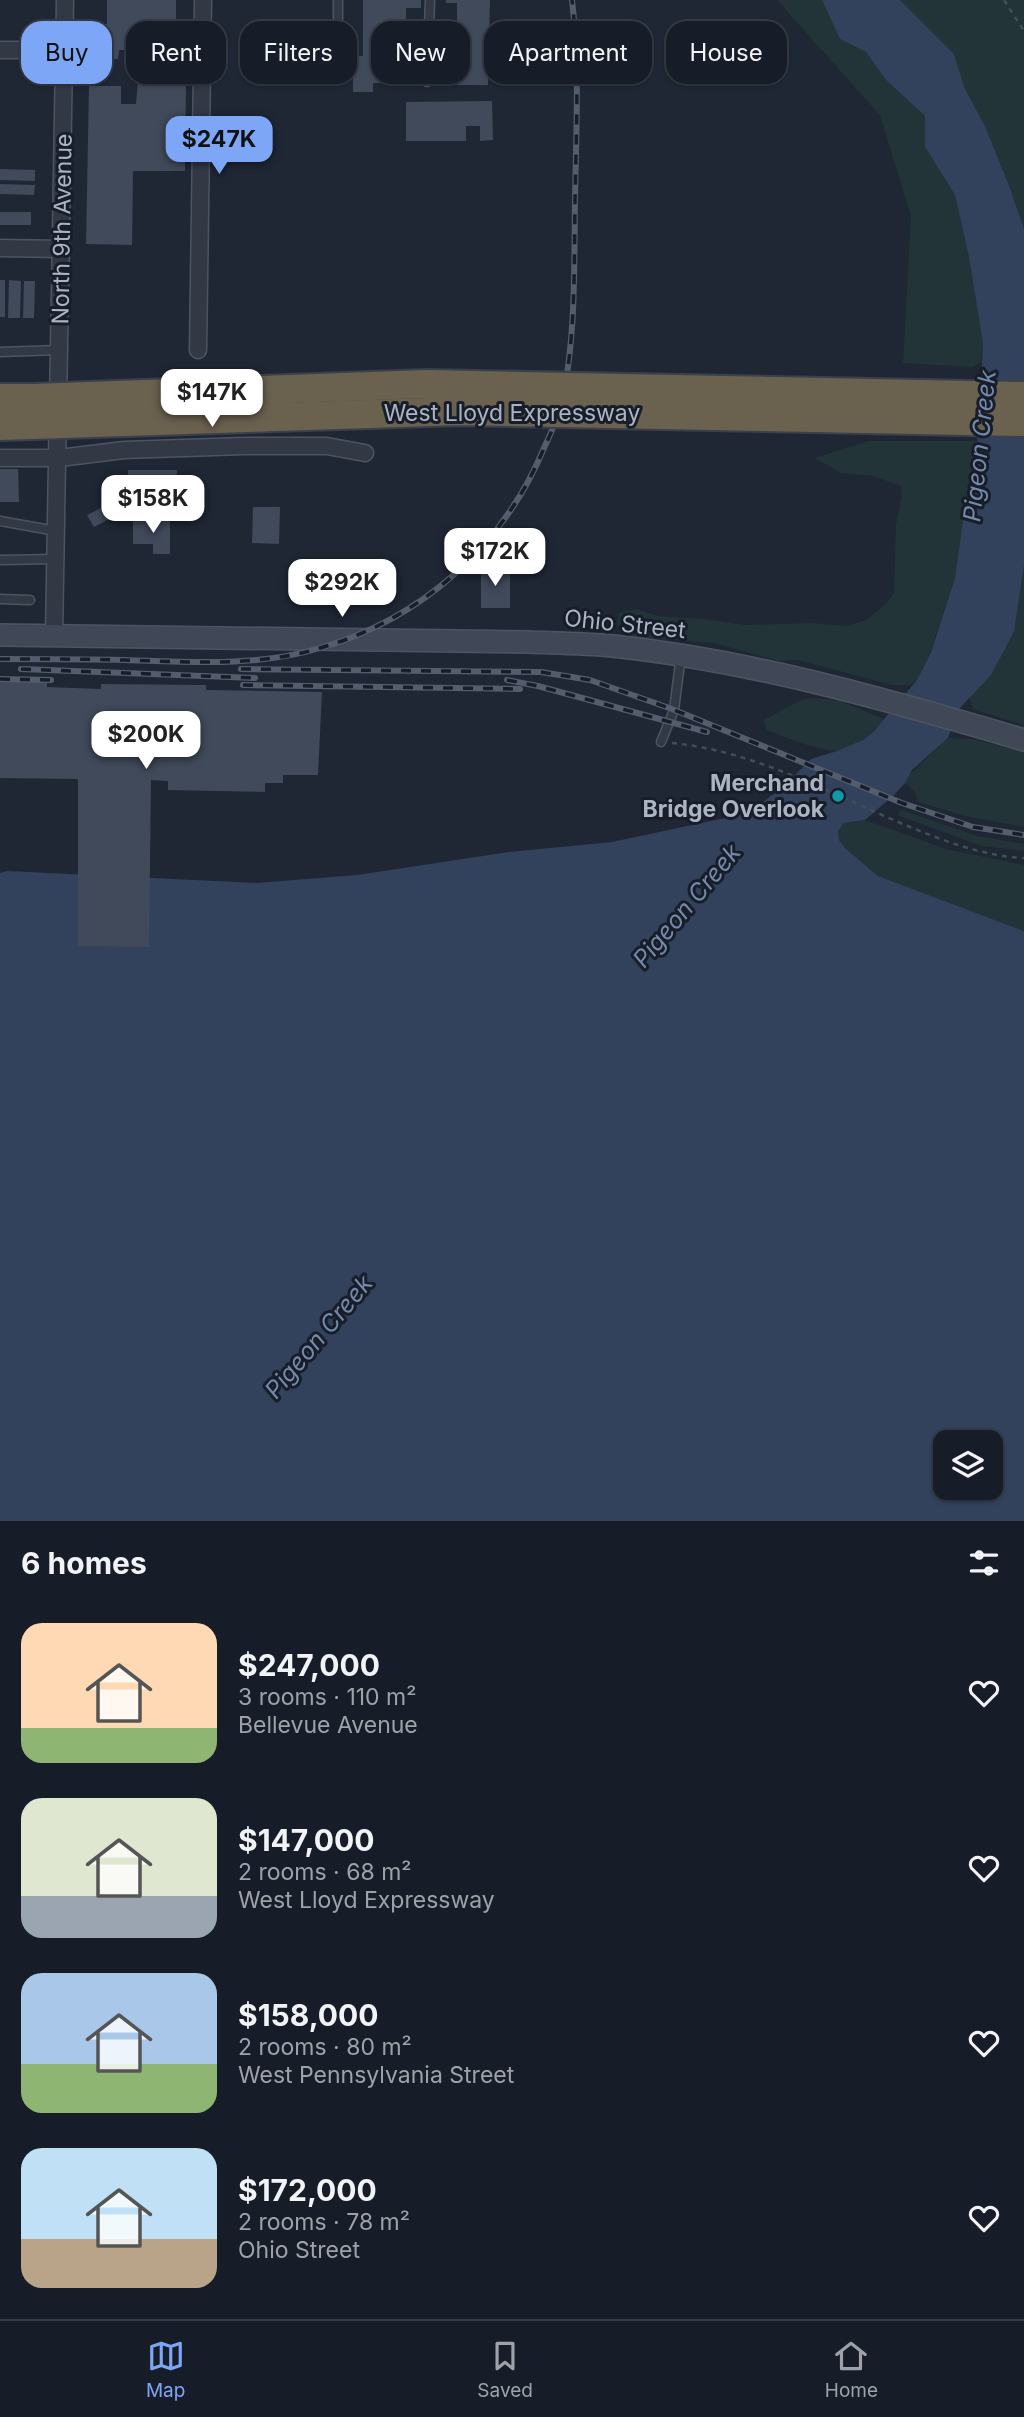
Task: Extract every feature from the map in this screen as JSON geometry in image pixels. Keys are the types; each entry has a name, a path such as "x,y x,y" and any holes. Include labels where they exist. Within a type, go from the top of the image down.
{"highway":[{"name":"West Lloyd Expressway","path":"0,426 32,411 427,384 1024,396"},
{"name":"West Lloyd Expressway","path":"0,398 32,411 460,411 1024,422"}],"street":[{"name":"North 9th Avenue","path":"65,0 65,21"},
{"path":"198,350 203,0"},
{"path":"0,50 21,50"},
{"name":"North 9th Avenue","path":"54,636 64,84"},
{"path":"0,248 62,249"},
{"path":"0,457 59,458 124,450 244,446 327,446 365,453"},
{"name":"Ohio Street","path":"0,635 528,642 612,646 762,670 850,691 1024,740"}],"lane":[{"path":"338,0 338,21"},
{"path":"429,21 430,0"},
{"path":"0,352 59,350"},
{"path":"0,521 57,531"},
{"path":"0,560 56,559"},
{"path":"0,599 30,600"},
{"path":"661,742 674,710 681,656"}],"path":[{"path":"1004,0 1024,31"},
{"path":"661,742 696,745 749,759 950,843 995,855 1024,858"}],"shaded area":[{"path":"777,0 822,0 840,39 866,52 885,79 925,116 925,147 955,195 969,257 983,344 981,362 973,367 903,363 911,216 880,115"},
{"path":"900,0 1024,0 1024,229 985,126 965,89 954,54"},
{"path":"868,441 976,441 975,481 964,513 955,578 930,652 917,681 909,685 892,685 798,660 779,661 714,643 632,637 620,632 617,623 619,613 636,609 658,616 745,625 812,623 846,626 866,620 887,603 894,592 896,524 902,496 901,486 873,476 841,473 815,458"},
{"path":"1024,565 1024,729 1020,724 973,709 969,697 991,675 1014,632"},
{"path":"801,700 838,700 884,719 865,738 834,751 792,740 766,729 764,720"},
{"path":"948,738 972,739 1024,752 1024,827 965,816 918,802 915,792 905,783 907,777"},
{"path":"902,810 977,836 1024,844 1024,851 982,846 897,815"},
{"path":"865,820 946,849 1024,865 1024,931 878,876 839,840 838,831 844,823"}],"water":[{"name":"Pigeon Creek","path":"822,0 900,0 954,54 965,89 985,126 1024,229 1024,565 1014,632 991,675 958,710 948,738 912,770 894,795 865,820 844,823 838,831 839,840 845,848 878,876 1024,931 1024,1521 0,1521 0,873 7,871 257,883 357,875 509,852 612,842 747,815 786,784 811,759 863,740 874,731 917,680 931,652 955,578 964,513 975,481 983,344 969,257 955,195 925,147 925,116 885,79 866,52 840,39"}],"building":[{"path":"107,0 176,0 176,20 126,21 126,50 119,50 118,59 112,59 112,21 107,21"},
{"path":"363,0 421,0 421,8 406,8 406,21 371,21 373,92 353,92 353,84 357,84 357,56 363,56"},
{"path":"446,0 490,0 490,21 484,21 484,84 488,85 457,85 470,84 470,21 457,21 457,3 446,3"},
{"path":"138,84 186,84 185,171 133,171 132,245 86,244 89,86 121,86 121,104 136,104"},
{"path":"492,101 493,140 480,141 480,126 466,126 466,141 406,141 406,102"},
{"path":"0,169 35,170 35,181 0,180"},
{"path":"0,184 35,185 34,195 0,194"},
{"path":"0,212 31,212 31,225 0,225"},
{"path":"0,280 5,280 5,317 0,317"},
{"path":"9,280 21,281 20,318 8,318"},
{"path":"24,281 35,281 34,318 23,318"},
{"path":"0,469 18,469 19,502 0,502"},
{"path":"128,470 177,470 177,505 164,505 164,494 133,494 138,504 94,527 87,515 107,505 104,498 128,485"},
{"path":"253,507 280,507 279,544 252,543"},
{"path":"133,521 170,521 170,554 153,554 153,544 133,544"},
{"path":"481,569 510,569 510,608 481,608"},
{"path":"0,681 47,682 47,687 101,689 101,684 206,685 206,690 322,692 318,775 283,775 283,783 265,783 265,792 168,790 168,781 151,780 149,947 78,946 78,779 0,778"}],"railway":[{"path":"0,659 224,662 296,654 357,635 392,618 425,598 455,574 482,546 527,483 556,420 567,377 573,302 577,126 572,0"},
{"path":"21,669 255,678"},
{"path":"241,669 541,672 590,680 672,709 902,803 973,827 1024,835"},
{"path":"0,679 51,680"},
{"path":"507,680 707,732"},
{"path":"243,685 520,689"}],"place":[{"name":"Merchand Bridge Overlook","path":"838,796"}]}
